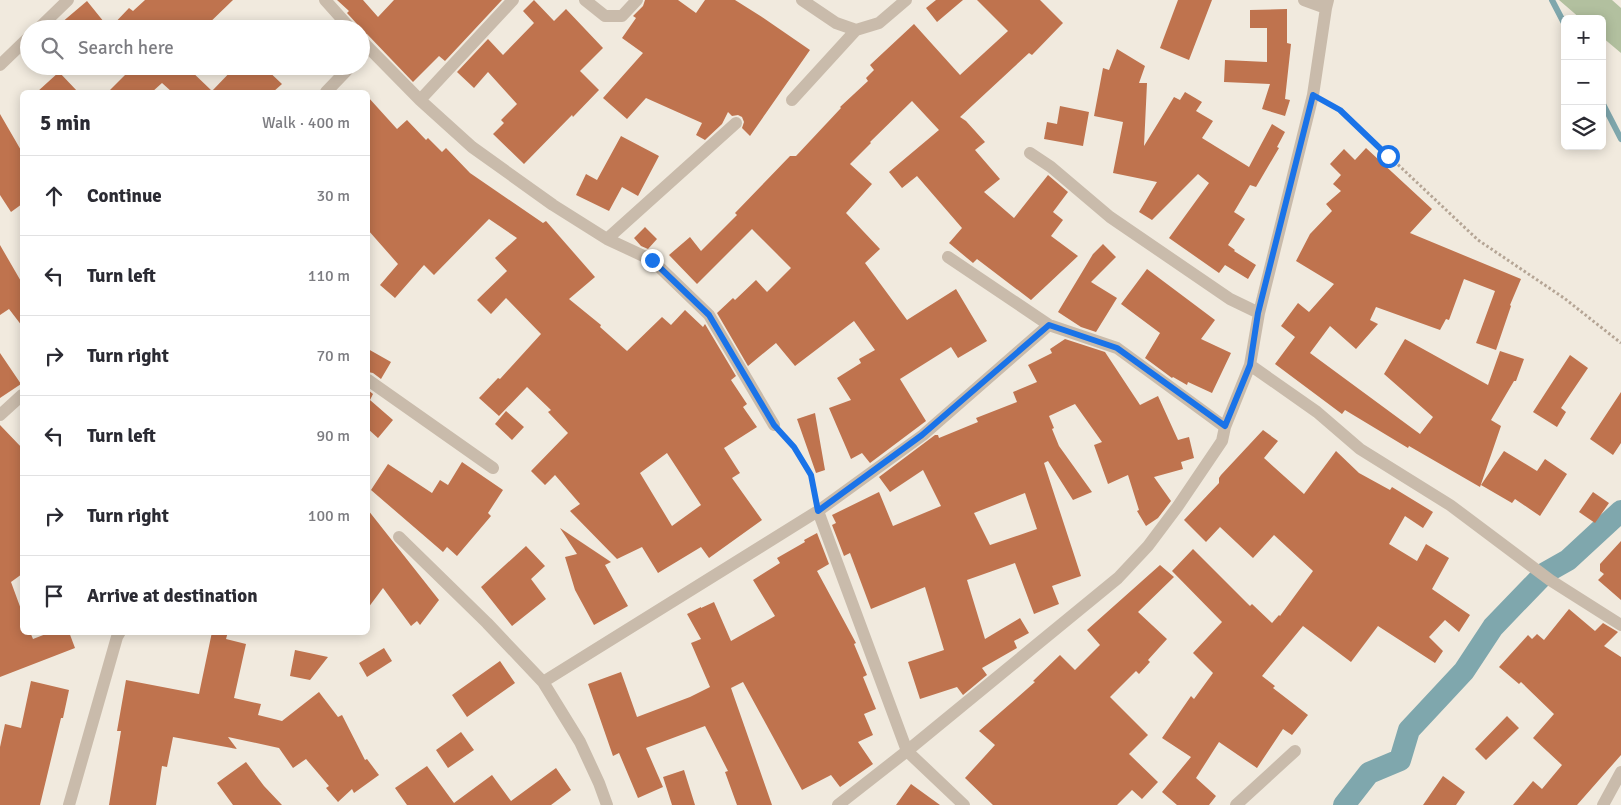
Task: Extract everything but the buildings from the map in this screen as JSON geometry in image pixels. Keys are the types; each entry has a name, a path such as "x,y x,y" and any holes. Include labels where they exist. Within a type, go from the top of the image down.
{"street":[{"path":"47,20 68,0"},
{"path":"325,0 343,20"},
{"path":"420,100 513,0"},
{"path":"585,0 605,16 622,16 637,0"},
{"path":"802,0 836,23 856,30"},
{"path":"792,100 856,30 879,23 906,0"},
{"path":"838,805 907,751 1118,578 1148,546 1178,506 1222,440 1225,426 1250,365 1258,313 1313,95 1327,4 1304,0"},
{"path":"0,65 20,46"},
{"path":"370,54 472,147 553,206 607,238 652,260 709,315 774,425"},
{"path":"328,90 342,75"},
{"path":"607,238 736,122"},
{"path":"1030,154 1051,167 1110,217 1230,299 1258,313"},
{"path":"948,257 1049,325 1117,348 1225,426"},
{"path":"544,682 818,511 922,435 1049,325"},
{"path":"1250,365 1317,412 1360,449 1450,505 1550,580 1621,625"},
{"path":"370,381 493,468"},
{"path":"0,415 20,397"},
{"path":"818,511 907,751 964,805"},
{"path":"399,537 544,682 580,742 607,805"},
{"path":"69,805 118,635"},
{"path":"1236,805 1295,752"},
{"path":"1603,805 1621,772"}],"path":[{"path":"1313,95 1340,110 1478,240 1564,298 1621,343"},
{"path":"774,425 794,447 811,475 818,511"}],"green space":[{"path":"1559,0 1612,0 1621,8 1621,53 1606,40 1606,15 1576,15"}],"waterway":[{"path":"1552,0 1561,17"},
{"path":"1604,105 1621,139"},
{"path":"1344,805 1369,773 1400,760 1409,730 1464,671 1493,627 1545,573 1568,560 1621,511"}],"route":[{"path":"652,260 709,315 774,425 794,447 811,475 818,511 922,435 1049,325 1117,348 1225,426 1250,365 1258,313 1313,95 1340,110 1388,156"}]}
